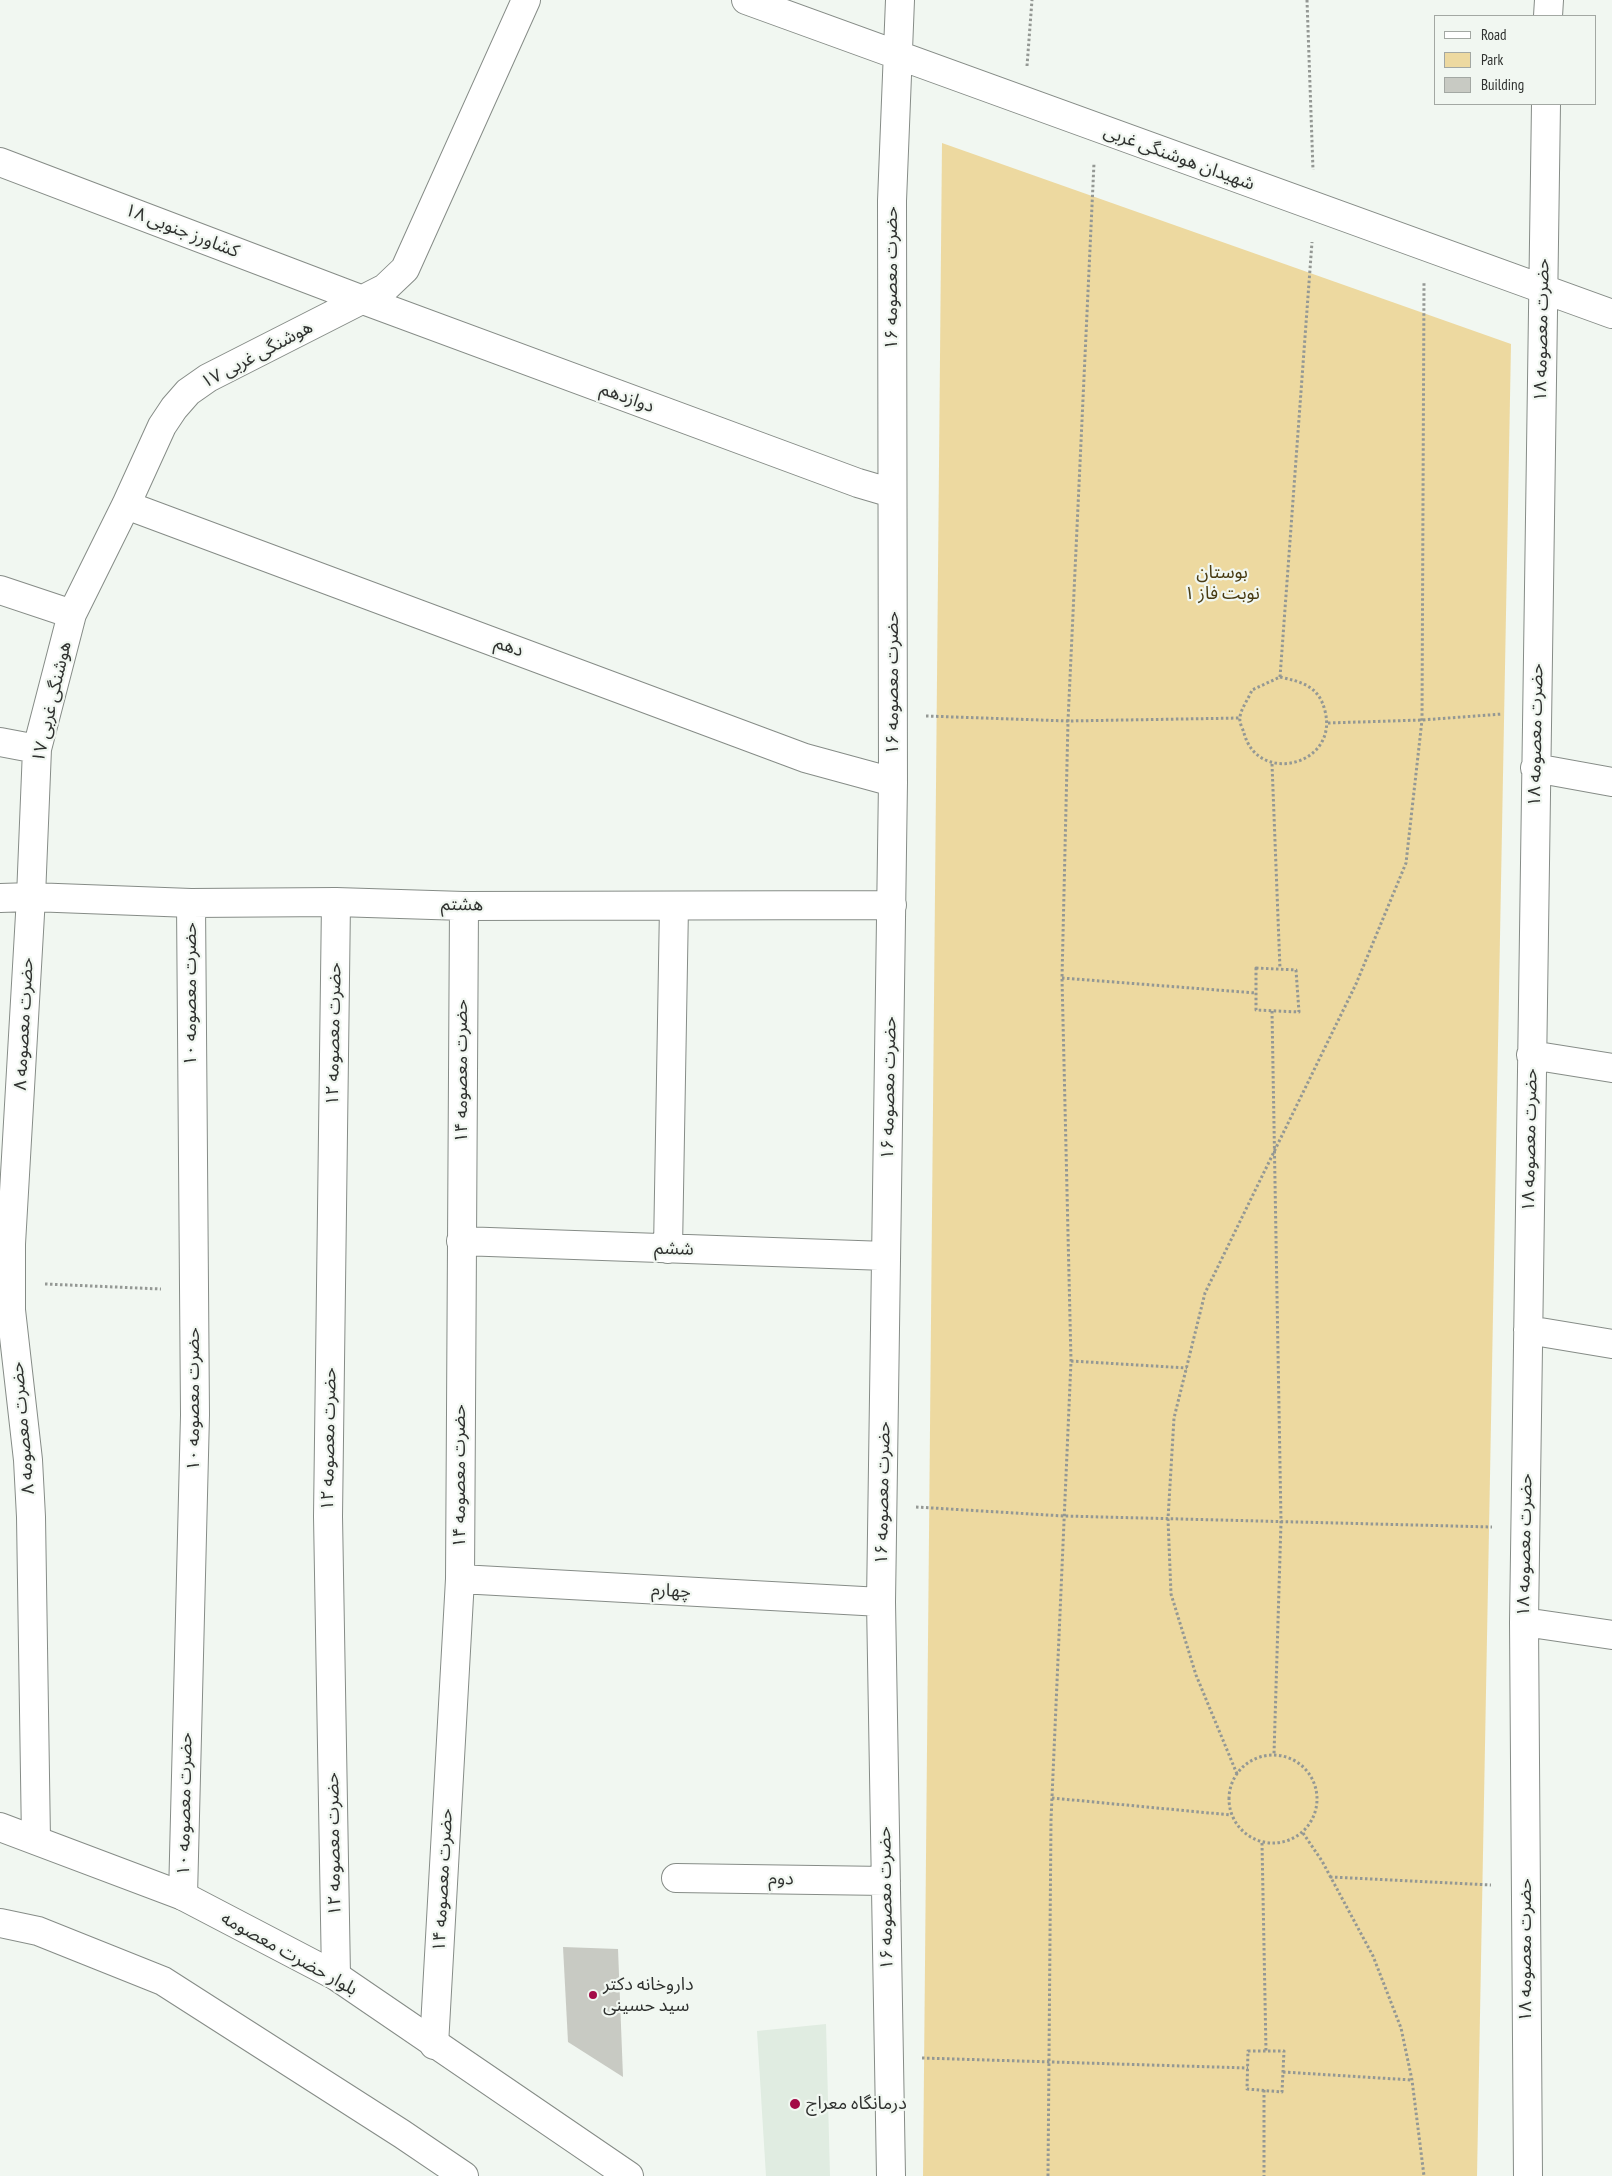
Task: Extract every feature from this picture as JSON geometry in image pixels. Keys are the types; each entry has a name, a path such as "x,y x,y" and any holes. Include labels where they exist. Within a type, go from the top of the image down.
{"street":[{"name":"هوشنگی غربی ۱۷","path":"31,897 37,750 72,614 126,505 162,426 188,392 208,378 364,300 392,283 409,263 526,0"},
{"name":"شهیدان هوشنگی غربی","path":"746,0 1612,314"},
{"name":"حضرت معصومه ۱۶","path":"891,2176 881,1602 893,782 892,201 896,55 900,0"},
{"path":"1548,15 1549,0"},
{"name":"حضرت معصومه ۱۸","path":"1528,2176 1524,1622 1546,105"},
{"name":"کشاورز جنوبی ۱۸","path":"0,162 364,300"},
{"name":"دوازدهم","path":"364,300 858,483 892,493"},
{"name":"دهم","path":"126,505 805,758 893,782"},
{"path":"0,590 72,614"},
{"path":"0,742 37,750"},
{"path":"1536,768 1612,782"},
{"name":"هشتم","path":"0,898 31,897 191,903 336,902 464,906 892,905"},
{"name":"حضرت معصومه ۸","path":"31,897 11,1244 11,1310 26,1442 31,1516 36,1840"},
{"name":"حضرت معصومه ۱۲","path":"336,902 328,1516 336,1976"},
{"name":"حضرت معصومه ۱۰","path":"183,1896 195,1415 191,903"},
{"name":"حضرت معصومه ۱۴","path":"434,2045 460,1579 464,906"},
{"path":"668,1249 674,906"},
{"path":"1531,1055 1612,1068"},
{"name":"ششم","path":"461,1241 886,1256"},
{"path":"1528,1330 1612,1344"},
{"name":"چهارم","path":"460,1579 881,1602"},
{"path":"1524,1622 1612,1635"},
{"name":"بلوار حضرت معصومه","path":"0,1827 183,1896 336,1976 434,2045 629,2176"},
{"name":"دوم","path":"676,1878 886,1881"},
{"path":"0,1923 38,1931 163,1981 394,2128 464,2176"}],"path":[{"path":"1025,102 1032,0"},
{"path":"1280,677 1315,207 1307,0"},
{"path":"1048,2176 1052,1798 1071,1361 1062,978 1068,720 1095,128"},
{"path":"1236,1774 1196,1675 1171,1594 1168,1519 1174,1418 1205,1293 1356,984 1406,863 1422,720 1424,246"},
{"path":"1280,677 1304,682 1322,699 1328,723 1320,748 1299,763 1272,764 1247,747 1240,718 1252,690 1280,677"},
{"path":"1328,723 1422,720 1536,712"},
{"path":"893,715 1068,720 1240,718"},
{"path":"1272,764 1280,969"},
{"path":"1256,968 1296,970 1299,1012 1256,1010 1256,993 1256,968"},
{"path":"1062,978 1256,993"},
{"path":"1272,1011 1281,1522 1274,1754"},
{"path":"11,1282 194,1291"},
{"path":"1071,1361 1187,1368"},
{"path":"883,1505 1064,1516 1525,1528"},
{"path":"1274,1754 1295,1760 1311,1774 1318,1795 1315,1816 1303,1833 1284,1843 1262,1843 1243,1833 1231,1815 1229,1793 1236,1774 1253,1760 1274,1754"},
{"path":"1052,1798 1231,1815"},
{"path":"1303,1833 1330,1877 1373,1956 1401,2028 1412,2080 1424,2176"},
{"path":"1262,1843 1266,2051"},
{"path":"1330,1877 1526,1887"},
{"path":"1248,2050 1266,2051 1284,2051 1282,2092 1247,2089 1248,2050"},
{"path":"889,2057 1248,2068"},
{"path":"1283,2072 1412,2080"},
{"path":"1264,2090 1264,2176"}],"shaded area":[{"name":"درمانگاه معراج","path":"826,2024 830,2176 766,2176 757,2031"}],"green space":[{"name":"بوستان نوبت فاز ۱","path":"942,143 1511,344 1477,2176 923,2176"}],"building":[{"name":"داروخانه دکتر سید حسینی","path":"563,1947 618,1949 623,2077 568,2042"}],"place":[{"name":"داروخانه دکتر سید حسینی","path":"593,1995"},
{"name":"درمانگاه معراج","path":"795,2104"}]}
